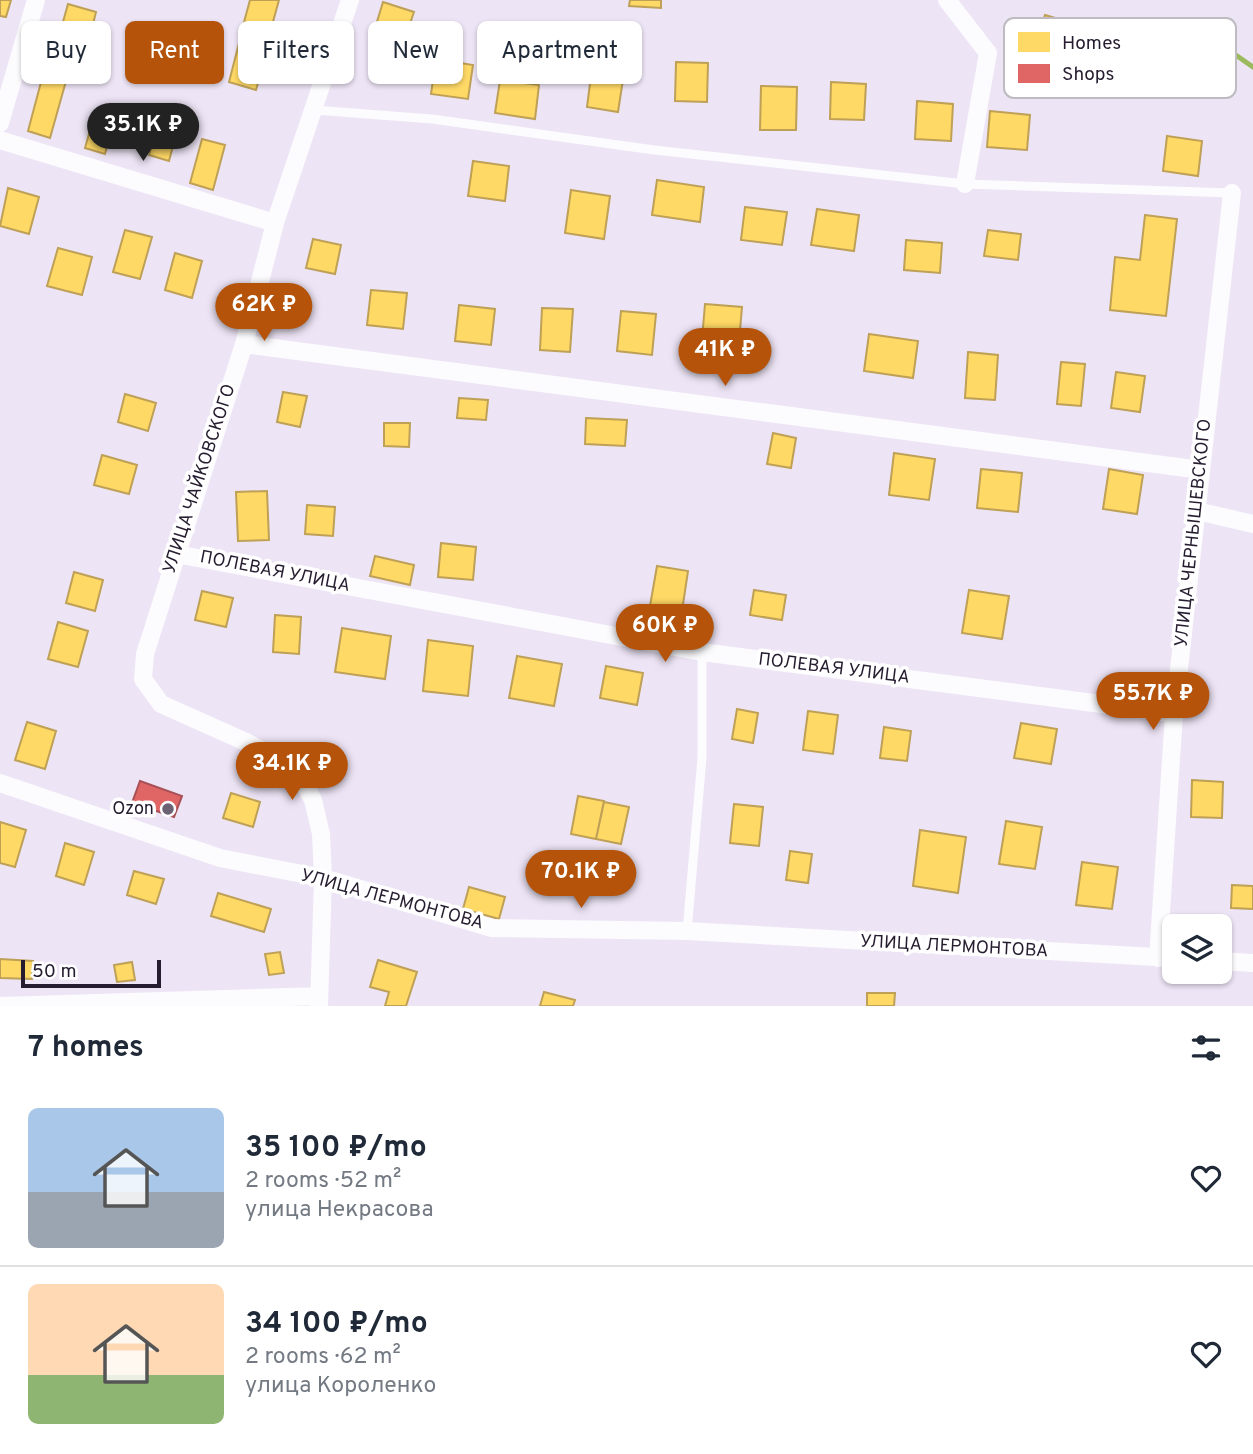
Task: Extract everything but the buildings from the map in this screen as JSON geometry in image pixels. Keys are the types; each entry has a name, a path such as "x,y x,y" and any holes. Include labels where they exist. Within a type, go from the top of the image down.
{"street":[{"path":"0,123 36,0"},
{"name":"УЛИЦА ЧАЙКОВСКОГО","path":"313,800 297,770 246,742 161,704 143,679 145,654 244,344 275,223 350,0"},
{"path":"947,0 988,53 965,184"},
{"path":"0,139 275,223"},
{"name":"УЛИЦА ЧЕРНЫШЕВСКОГО","path":"1166,914 1168,713 1197,511 1232,193"},
{"path":"244,344 1201,470"},
{"path":"1197,511 1253,524"},
{"name":"ПОЛЕВАЯ УЛИЦА","path":"176,554 702,652 1168,713"},
{"name":"УЛИЦА ЛЕРМОНТОВА","path":"0,783 220,858 323,878 492,928 687,931 1162,958"},
{"path":"0,1006 319,1001 323,878 321,834 313,800"},
{"path":"1232,962 1253,963"}],"lane":[{"path":"314,110 432,119 654,150 965,184 1232,193"},
{"path":"687,931 702,758 702,652"},
{"path":"306,764 313,800"}],"waterway":[{"path":"1236,55 1253,67"}],"place":[{"name":"Ozon","path":"168,809"}]}
